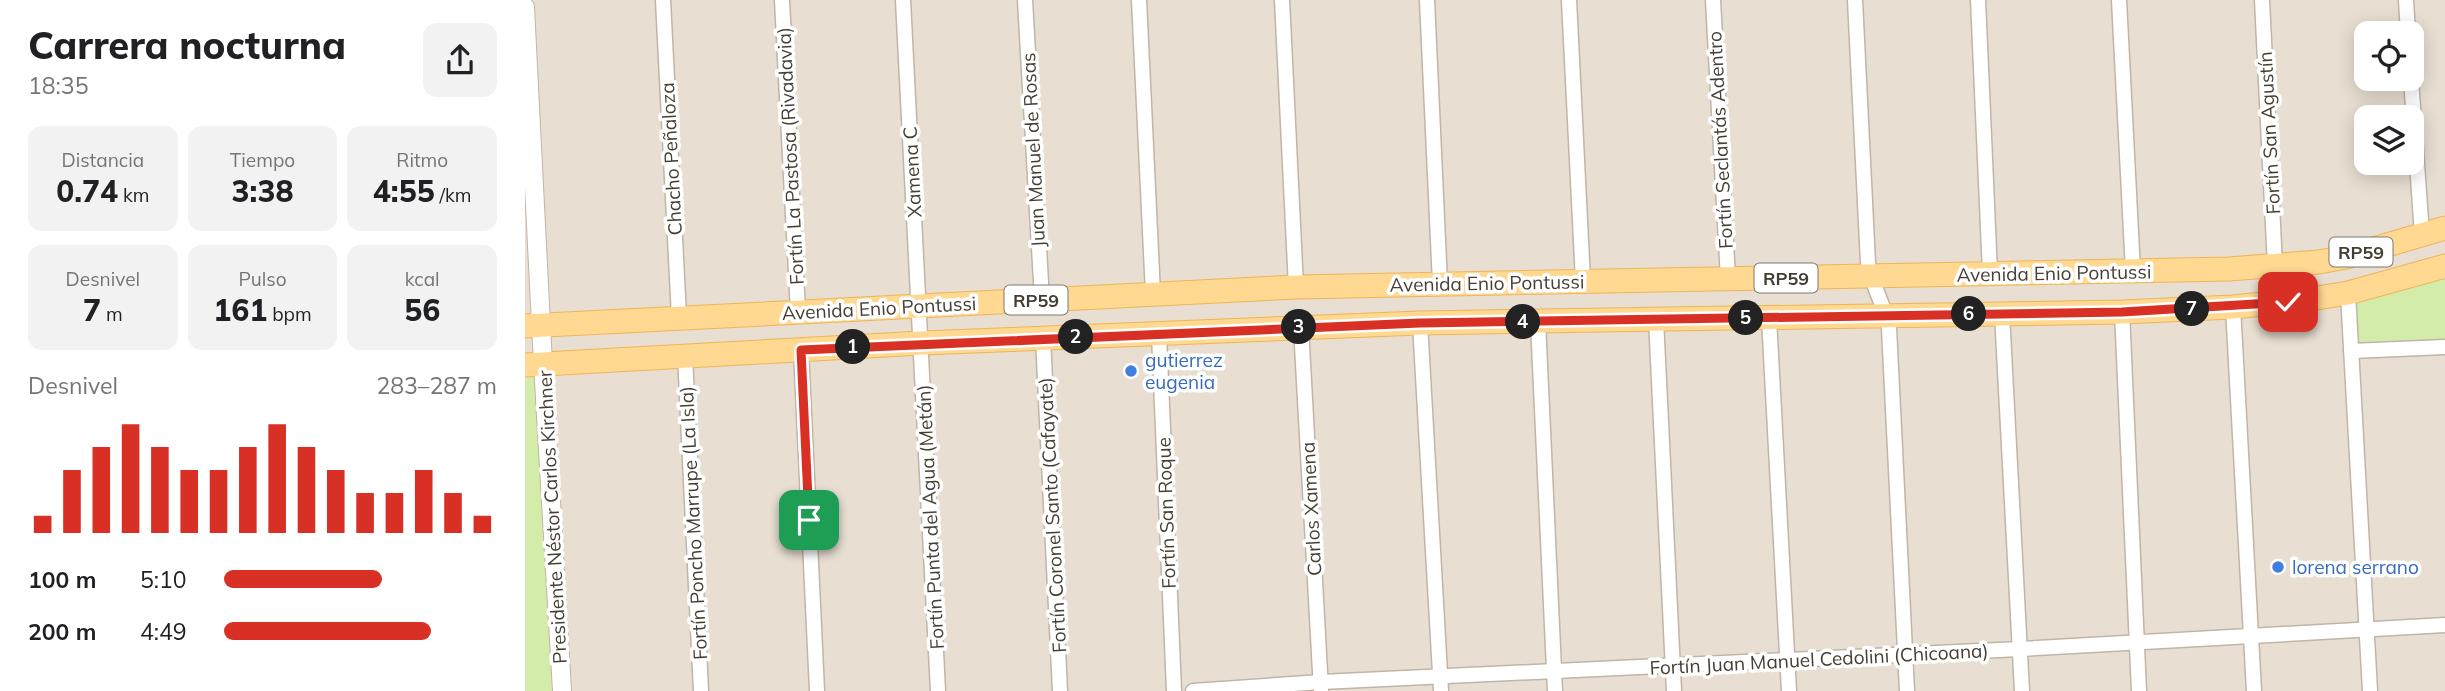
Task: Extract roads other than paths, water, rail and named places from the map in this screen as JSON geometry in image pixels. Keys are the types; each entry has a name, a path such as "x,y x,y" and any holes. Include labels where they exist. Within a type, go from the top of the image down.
{"main road":[{"name":"Avenida Enio Pontussi","path":"533,325 1296,287 2133,271 2300,265 2346,257 2445,228"},
{"name":"Avenida Enio Pontussi","path":"534,364 922,343 1420,323 2122,312 2233,307 2348,293 2445,266"}],"street":[{"name":"Chacho Peñaloza","path":"663,0 679,317"},
{"name":"Fortín La Pastosa (Rivadavia)","path":"782,0 798,312"},
{"name":"Xamena C","path":"903,0 922,343"},
{"name":"Juan Manuel de Rosas","path":"1025,0 1042,300"},
{"path":"1139,0 1153,294"},
{"path":"1282,0 1296,287"},
{"path":"1427,0 1440,284"},
{"path":"1569,0 1583,281"},
{"name":"Fortín Seclantás Adentro","path":"1713,0 1728,279"},
{"path":"1855,0 1868,263 1870,276 1886,315 1907,691"},
{"path":"1977,0 1990,273"},
{"path":"2119,0 2133,271"},
{"name":"Fortín San Agustín","path":"2262,0 2275,266"},
{"path":"2406,0 2407,21"},
{"name":"Presidente Néstor Carlos Kirchner","path":"525,7 534,364 562,691"},
{"path":"2412,91 2422,235"},
{"path":"2348,293 2371,691"},
{"path":"2233,307 2254,691"},
{"path":"2122,312 2139,691"},
{"path":"2002,314 2022,691"},
{"path":"1769,317 1789,691"},
{"path":"1655,319 1674,691"},
{"path":"1538,322 1555,691"},
{"path":"1420,323 1440,684"},
{"name":"Carlos Xamena","path":"1301,327 1321,686"},
{"name":"Fortín San Roque","path":"1159,334 1174,691"},
{"name":"Fortín Coronel Santo (Cafayate)","path":"1043,338 1060,691"},
{"name":"Fortín Punta del Agua (Metán)","path":"922,343 938,691"},
{"path":"2351,351 2445,347"},
{"path":"801,350 817,691"},
{"name":"Fortín Poncho Marrupe (La Isla)","path":"685,355 701,691"},
{"name":"Fortín Juan Manuel Cedolini (Chicoana)","path":"1193,691 1440,684 1554,670 2019,649 2445,625"}],"place":[{"name":"gutierrez eugenia","path":"1131,371"},
{"name":"lorena serrano","path":"2278,567"}]}
